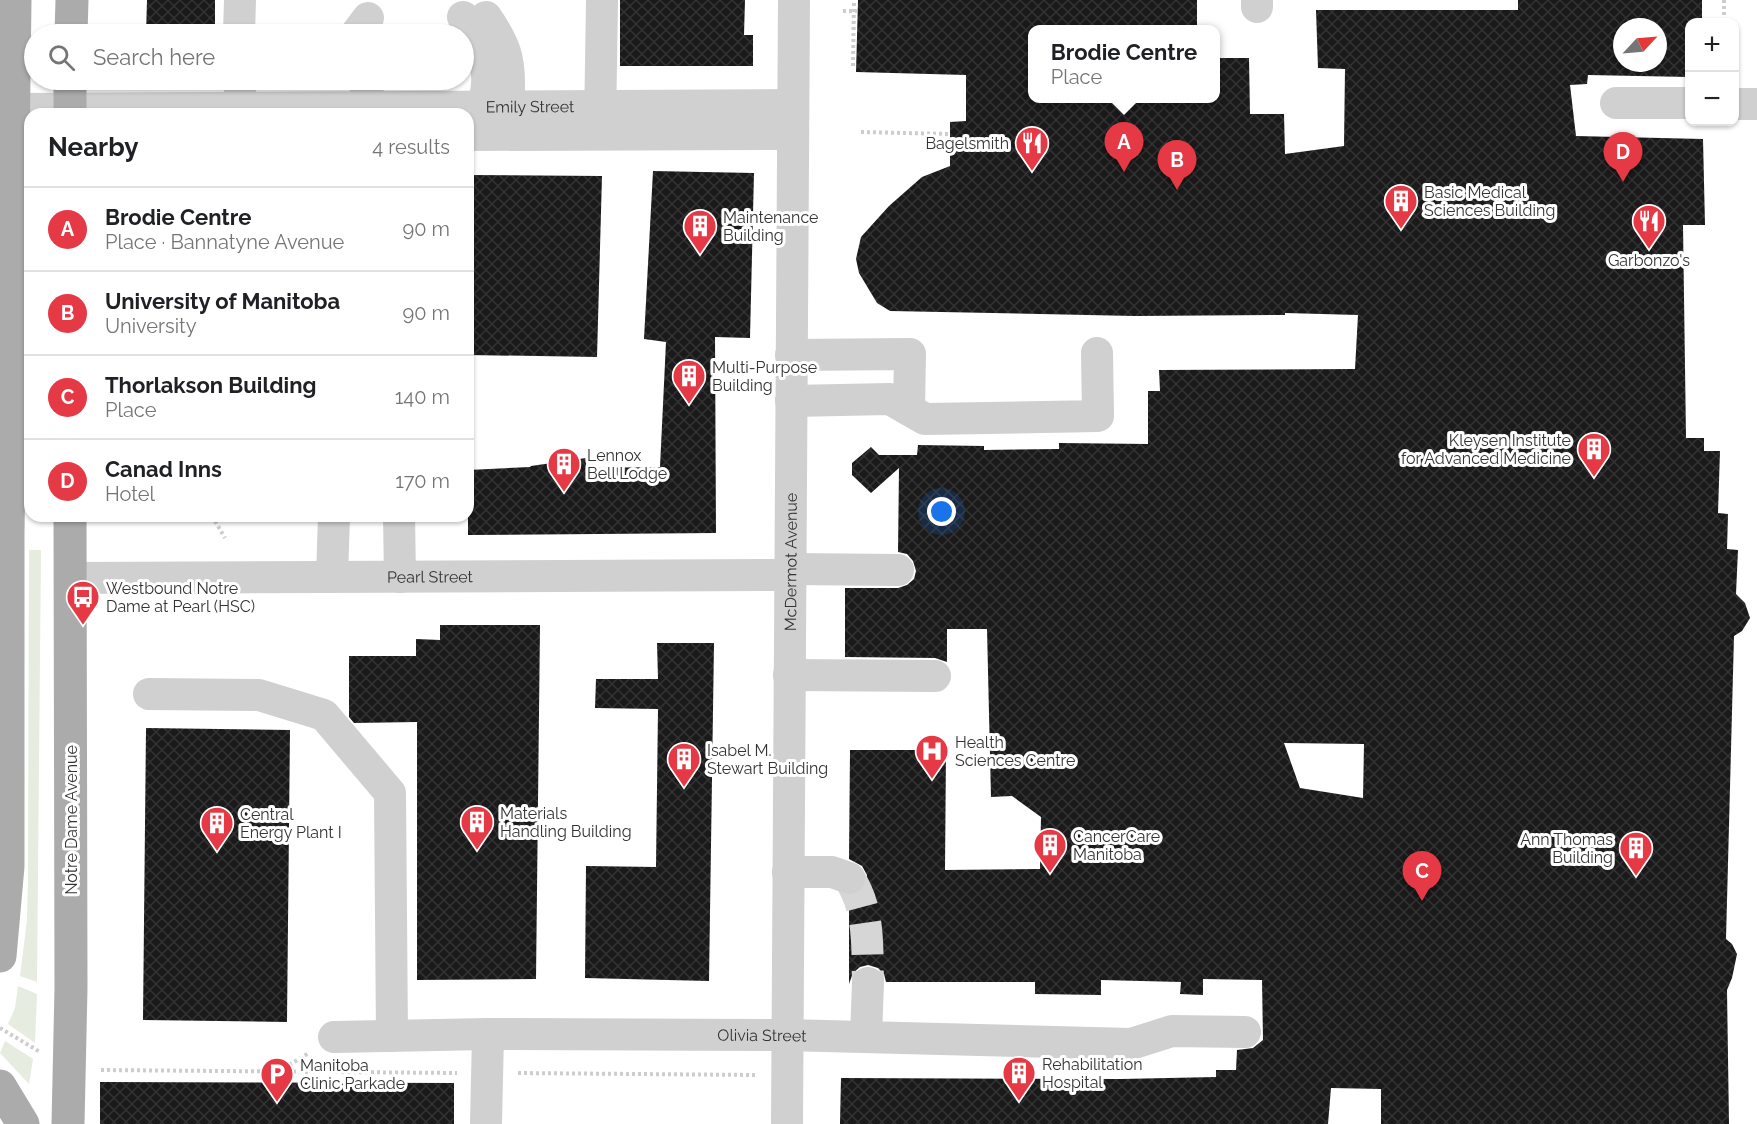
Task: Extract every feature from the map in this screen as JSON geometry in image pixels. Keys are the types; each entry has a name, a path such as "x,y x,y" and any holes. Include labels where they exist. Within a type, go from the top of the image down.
{"main road":[{"path":"0,956 9,866 4,555 22,143 14,109 15,0"},
{"path":"71,24 72,0"},
{"name":"Notre Dame Avenue","path":"68,1124 71,988 70,522"},
{"path":"0,1086 23,1124"}],"street":[{"path":"239,24 240,0"},
{"path":"600,120 602,0"},
{"name":"McDermot Avenue","path":"787,1124 794,0"},
{"path":"474,128 497,106 510,75 508,59 499,38 475,17"},
{"name":"Emily Street","path":"14,109 70,101 240,94 497,106 600,120"},
{"path":"1616,103 1685,103"},
{"path":"1739,104 1757,104"},
{"name":"Emily Street","path":"474,133 600,120 793,120"},
{"path":"791,401 890,399 925,419 1098,416 1096,353"},
{"path":"791,355 910,354 909,410"},
{"path":"332,577 334,522"},
{"path":"399,522 400,577"},
{"name":"Pearl Street","path":"70,578 400,577 898,570"},
{"path":"789,675 934,676"},
{"path":"149,694 259,695 324,715 390,793 392,1036"},
{"path":"788,872 832,872 849,878"},
{"path":"866,1037 868,983"},
{"name":"Olivia Street","path":"334,1037 488,1034 786,1035 1131,1044 1172,1031 1245,1032"},
{"path":"486,1124 488,1034"}],"path":[{"path":"853,66 856,11 854,0"},
{"path":"1724,0 1724,18"},
{"path":"843,11 856,11"},
{"path":"861,132 950,134"},
{"path":"216,522 225,538"},
{"path":"92,1070 279,1071"}],"shaded area":[{"path":"29,550 41,550 37,982 20,976 27,920 28,877"},
{"path":"18,986 37,994 35,1043 8,1024 15,1008"},
{"path":"5,1041 33,1059 29,1084 0,1053"}],"building":[{"path":"147,0 215,0 215,24 146,24"},
{"path":"620,0 745,0 744,35 753,35 753,66 620,66"},
{"path":"858,0 1197,0 1197,25 1028,25 1028,103 1220,103 1220,58 1249,58 1250,114 1284,114 1285,154 1344,146 1345,69 1318,68 1316,10 1518,10 1518,0 1702,0 1702,18 1685,18 1685,77 1588,75 1587,84 1570,85 1576,136 1703,139 1705,225 1683,225 1686,438 1704,438 1704,451 1720,451 1718,513 1728,514 1727,549 1738,550 1736,594 1745,603 1750,618 1742,631 1734,636 1726,939 1732,944 1737,954 1727,990 1729,1124 1381,1124 1381,1089 1331,1088 1328,1124 840,1124 841,1078 1216,1077 1216,1070 1236,1070 1237,1050 1253,1048 1263,1040 1262,980 1203,979 1203,995 1180,994 1181,982 1101,980 1101,995 1035,994 1035,982 886,982 884,974 878,968 868,965 860,967 853,973 849,984 849,896 861,891 866,885 867,875 862,866 849,859 850,750 946,750 945,870 1040,869 1041,817 1012,796 991,797 987,629 947,629 947,662 935,658 845,657 845,588 898,588 914,579 916,571 913,561 907,554 898,552 899,468 871,493 852,475 852,463 871,447 879,455 917,455 918,445 984,446 984,450 1059,449 1059,443 1148,444 1148,391 1160,391 1159,370 1355,369 1358,315 1285,313 1285,315 1135,316 890,311 877,303 859,273 856,259 861,237 889,206 922,177 950,166 950,122 966,121 966,75 856,72","holes":["1284,743 1364,744 1363,798 1300,788"]},
{"path":"653,171 754,173 750,338 715,337 716,533 468,535 468,522 474,522 474,470 530,467 586,458 586,468 660,467 666,342 644,339"},
{"path":"474,175 602,176 597,357 474,355"},
{"name":"Materials Handling Building","path":"440,625 540,625 536,979 417,980 417,722 354,723 349,717 349,656 416,656 416,639 440,640"},
{"name":"Isabel M. Stewart Building","path":"657,643 714,643 709,981 585,978 586,866 656,867 658,709 595,708 596,679 658,679"},
{"name":"Central Energy Plant I","path":"146,728 290,730 287,1022 143,1020"},
{"name":"Manitoba Clinic Parkade","path":"100,1082 454,1083 454,1124 100,1124"}],"tunnel":[{"path":"849,878 861,902 864,915 868,983"}],"place":[{"name":"Bagelsmith","path":"1032,172"},
{"name":"Brodie Centre","path":"1124,172"},
{"name":"Canad Inns","path":"1623,182"},
{"name":"University of Manitoba","path":"1177,190"},
{"name":"Basic Medical Sciences Building","path":"1401,230"},
{"name":"Garbonzo's","path":"1649,250"},
{"name":"Maintenance Building","path":"700,255"},
{"name":"Multi-Purpose Building","path":"689,405"},
{"name":"Kleysen Institute for Advanced Medicine","path":"1594,478"},
{"name":"Lennox Bell Lodge","path":"564,493"},
{"name":"Westbound Notre Dame at Pearl (HSC)","path":"83,626"},
{"name":"Health Sciences Centre","path":"932,780"},
{"name":"Isabel M. Stewart Building","path":"684,788"},
{"name":"Materials Handling Building","path":"477,851"},
{"name":"Central Energy Plant I","path":"217,852"},
{"name":"CancerCare Manitoba","path":"1050,874"},
{"name":"Ann Thomas Building","path":"1636,877"},
{"name":"Thorlakson Building","path":"1422,901"},
{"name":"Rehabilitation Hospital","path":"1019,1102"},
{"name":"Manitoba Clinic Parkade","path":"277,1103"}]}
